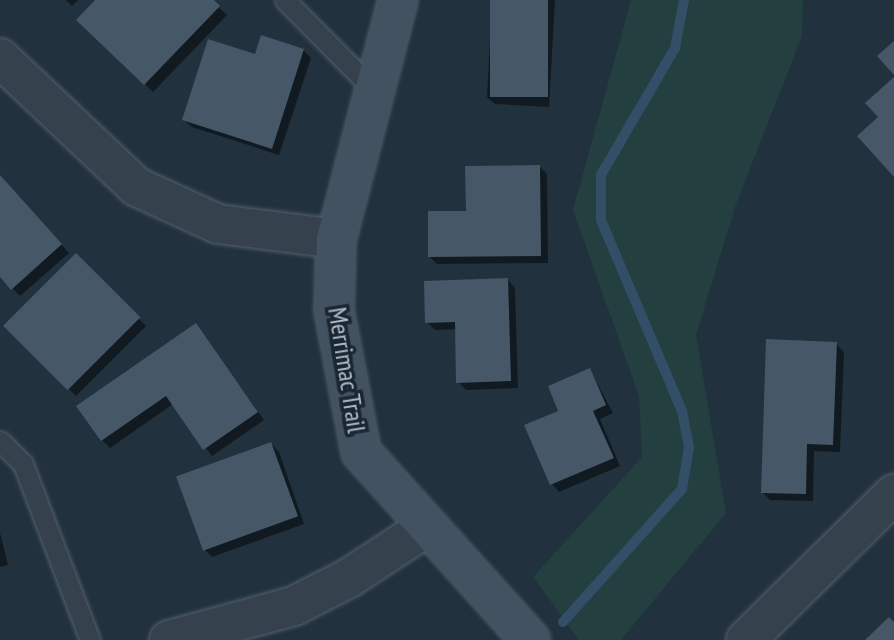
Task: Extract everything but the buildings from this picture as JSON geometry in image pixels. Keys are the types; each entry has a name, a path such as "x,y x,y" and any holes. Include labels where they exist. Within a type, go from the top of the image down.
{"street":[{"name":"Merrimac Trail","path":"398,0 336,239 334,310 361,452 425,528 530,640"},
{"path":"0,58 137,187 219,224 336,239"},
{"path":"746,640 894,494"},
{"path":"169,640 294,606 349,578 425,528"}],"lane":[{"path":"285,0 376,92"},
{"path":"0,441 23,464 90,640"}],"green space":[{"path":"631,0 803,0 802,36 735,207 696,335 726,513 621,640 579,640 533,577 642,457 639,396 573,210"}],"waterway":[{"path":"563,622 682,489 689,447 682,411 601,220 601,175 675,48 684,0"}]}
